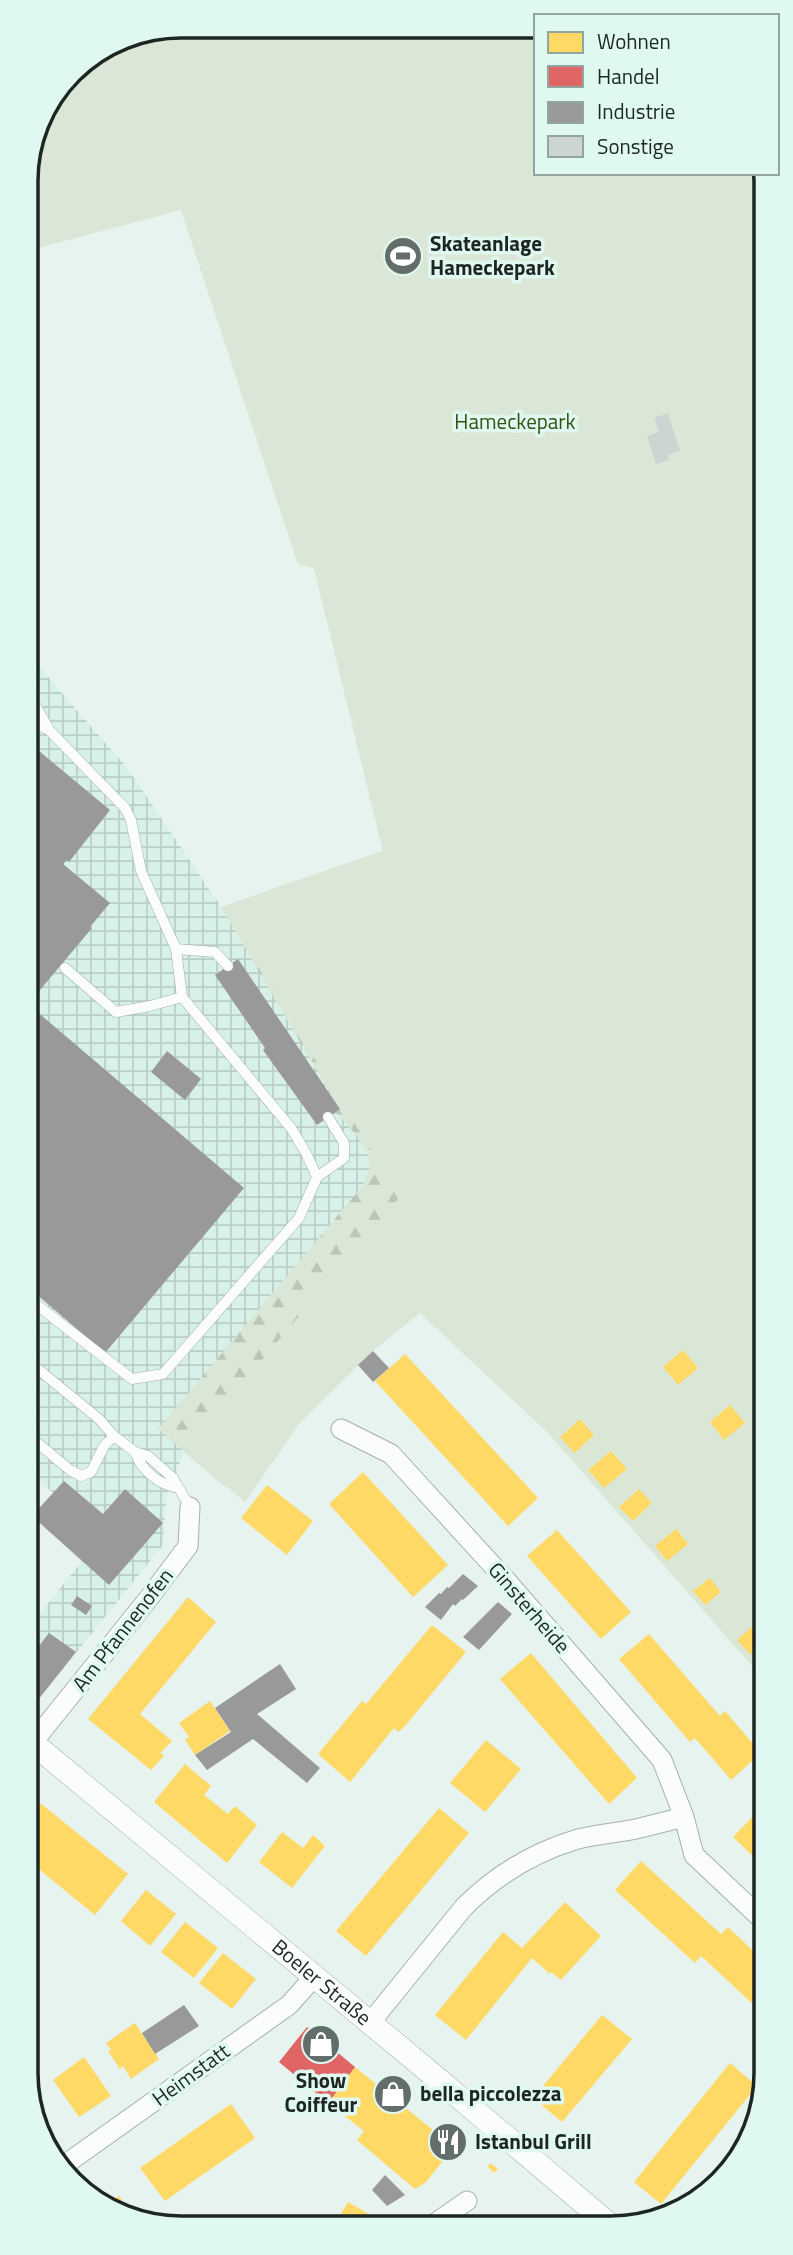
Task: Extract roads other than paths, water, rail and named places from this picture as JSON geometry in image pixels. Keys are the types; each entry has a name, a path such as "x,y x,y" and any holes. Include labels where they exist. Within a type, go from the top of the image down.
{"street":[{"name":"Ginsterheide","path":"341,1429 391,1454 505,1579 662,1760 684,1817 694,1855 754,1912"},
{"name":"Am Pfannenofen","path":"38,1734 188,1546 190,1507"},
{"name":"Boeler Straße","path":"38,1751 370,2023 599,2216"},
{"path":"370,2023 464,1907 495,1879 533,1857 580,1838 684,1817"},
{"name":"Heimstatt","path":"69,2162 289,2005 314,1977"},
{"path":"445,2216 467,2201"}],"lane":[{"path":"39,711 50,730 125,807 131,820 141,871 176,949 182,997 291,1128 317,1177"},
{"path":"39,725 50,730"},
{"path":"176,949 215,952 228,966"},
{"path":"65,968 117,1012 182,997"},
{"path":"38,1306 132,1380 163,1374 299,1219 317,1177 344,1158 344,1143 328,1117"},
{"path":"38,1369 135,1452 140,1465 166,1486 179,1488 190,1507"},
{"path":"38,1444 81,1476 91,1472 104,1446 114,1436"}],"place":[{"name":"Skateanlage Hameckepark","path":"403,256"},
{"name":"Show Coiffeur","path":"321,2044"},
{"name":"bella piccolezza","path":"393,2094"},
{"name":"Istanbul Grill","path":"448,2142"}],"park label":[{"name":"Hameckepark","path":"515,422"}]}
